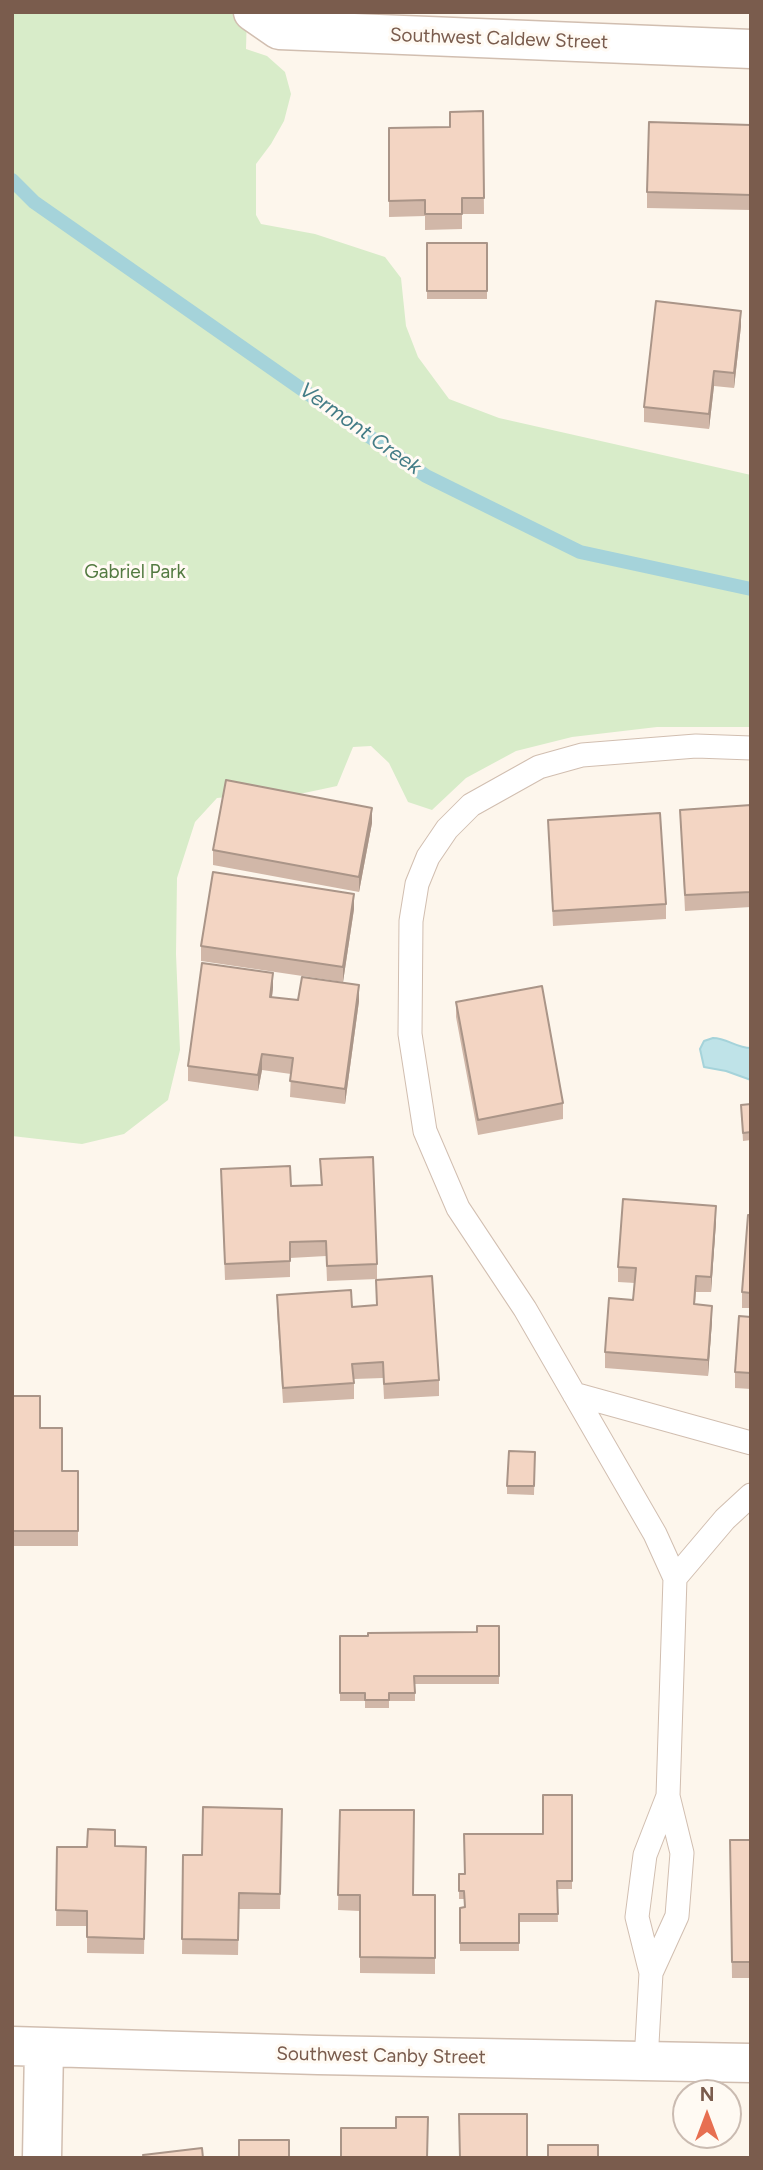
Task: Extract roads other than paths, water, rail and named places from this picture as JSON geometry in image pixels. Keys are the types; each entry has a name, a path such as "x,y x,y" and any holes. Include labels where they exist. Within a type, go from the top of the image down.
{"street":[{"name":"Southwest Caldew Street","path":"253,12 279,30 751,49"},
{"name":"Southwest Canby Street","path":"28,2046 331,2056 751,2063"},
{"path":"28,2046 42,2158"}],"lane":[{"path":"651,1973 677,1916 682,1853 668,1796 676,1578 655,1534 525,1309 458,1208 425,1131 410,1034 411,921 417,884 428,857 447,829 471,805 539,767 582,755 696,746 751,748"},
{"path":"574,1394 751,1443"},
{"path":"676,1578 725,1519 751,1496"},
{"path":"646,2061 651,1973 637,1917 645,1855 668,1796"}],"water":[{"path":"713,1038 751,1048 751,1080 704,1067 700,1049 704,1041"}],"waterway":[{"name":"Vermont Creek","path":"12,180 34,202 426,476 580,552 751,589"}],"park label":[{"name":"Gabriel Park","path":"135,572"}]}
